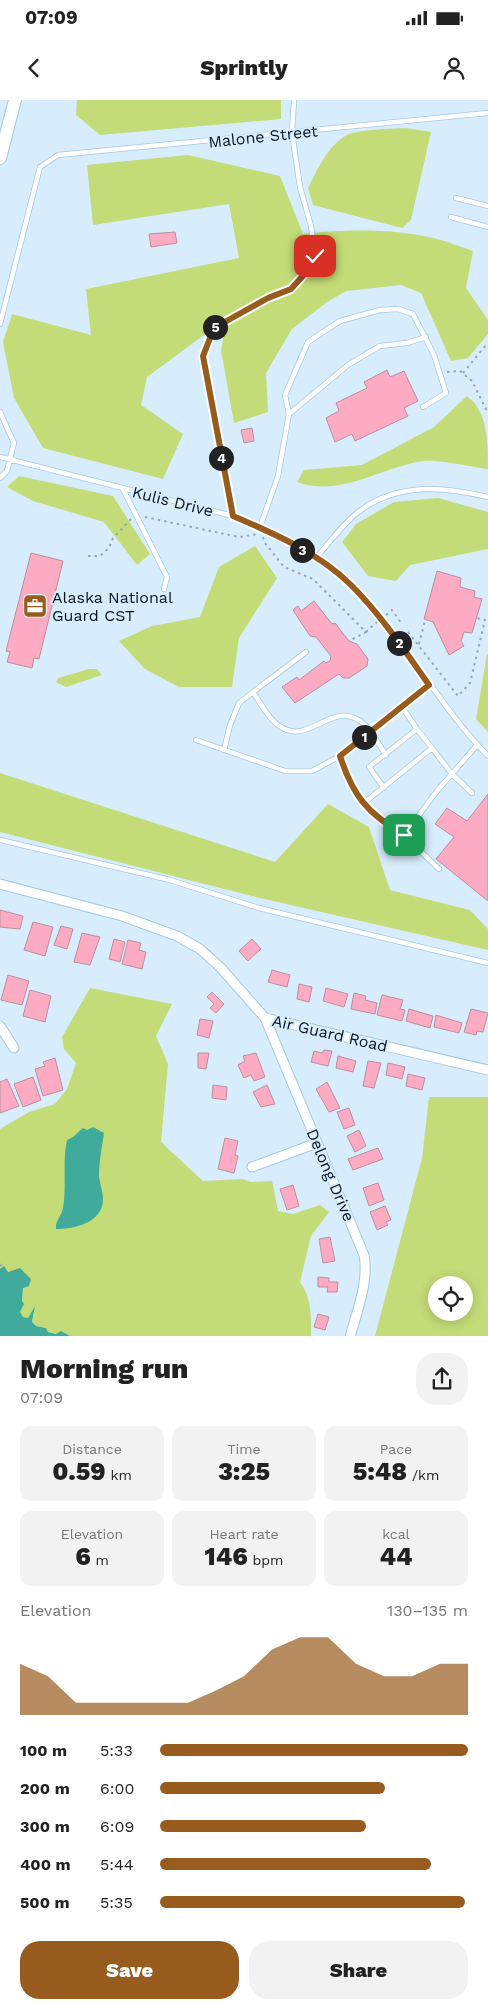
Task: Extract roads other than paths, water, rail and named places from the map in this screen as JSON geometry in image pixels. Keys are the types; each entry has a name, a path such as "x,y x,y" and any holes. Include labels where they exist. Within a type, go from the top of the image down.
{"main road":[{"path":"0,158 15,100"}],"street":[{"name":"Air Guard Road","path":"0,884 122,916 177,936 200,949 220,967 266,1018 488,1070"},
{"name":"Delong Drive","path":"266,1018 364,1255 366,1266 365,1281 350,1336"},
{"path":"0,1026 14,1048"},
{"path":"252,1167 317,1143"}],"lane":[{"path":"233,516 203,356 214,328 268,298 291,289 310,268 315,256 311,226 300,187 292,133 294,100"},
{"name":"Malone Street","path":"0,324 40,167 58,155 488,113"},
{"path":"456,198 488,206"},
{"path":"451,217 488,227"},
{"path":"260,527 278,476 289,414 285,395 308,342 340,321 380,310 398,309 413,314 434,355 446,393 423,407"},
{"path":"289,414 348,365 380,346 407,343 426,337"},
{"path":"0,412 14,443 7,472 0,478"},
{"name":"Kulis Drive","path":"0,457 233,516 260,527 316,558 350,584 385,623 429,685 488,756"},
{"path":"316,558 360,510 384,496 397,492 435,488 488,497"},
{"path":"123,489 167,576 164,589"},
{"path":"224,750 230,725 239,703 306,652"},
{"path":"196,740 285,771 312,771 340,756 429,685"},
{"path":"253,692 277,725 289,731 302,732 330,718 345,716 358,720 370,732 386,755"},
{"path":"402,707 452,774 472,793"},
{"path":"384,788 369,766 386,755 417,729"},
{"path":"404,835 477,745"},
{"path":"364,803 432,748"},
{"path":"340,756 348,781 364,803 379,820 404,835 439,869"},
{"path":"0,840 170,880 259,908 488,963"}],"place":[{"name":"Alaska National Guard CST","path":"35,606"}]}
